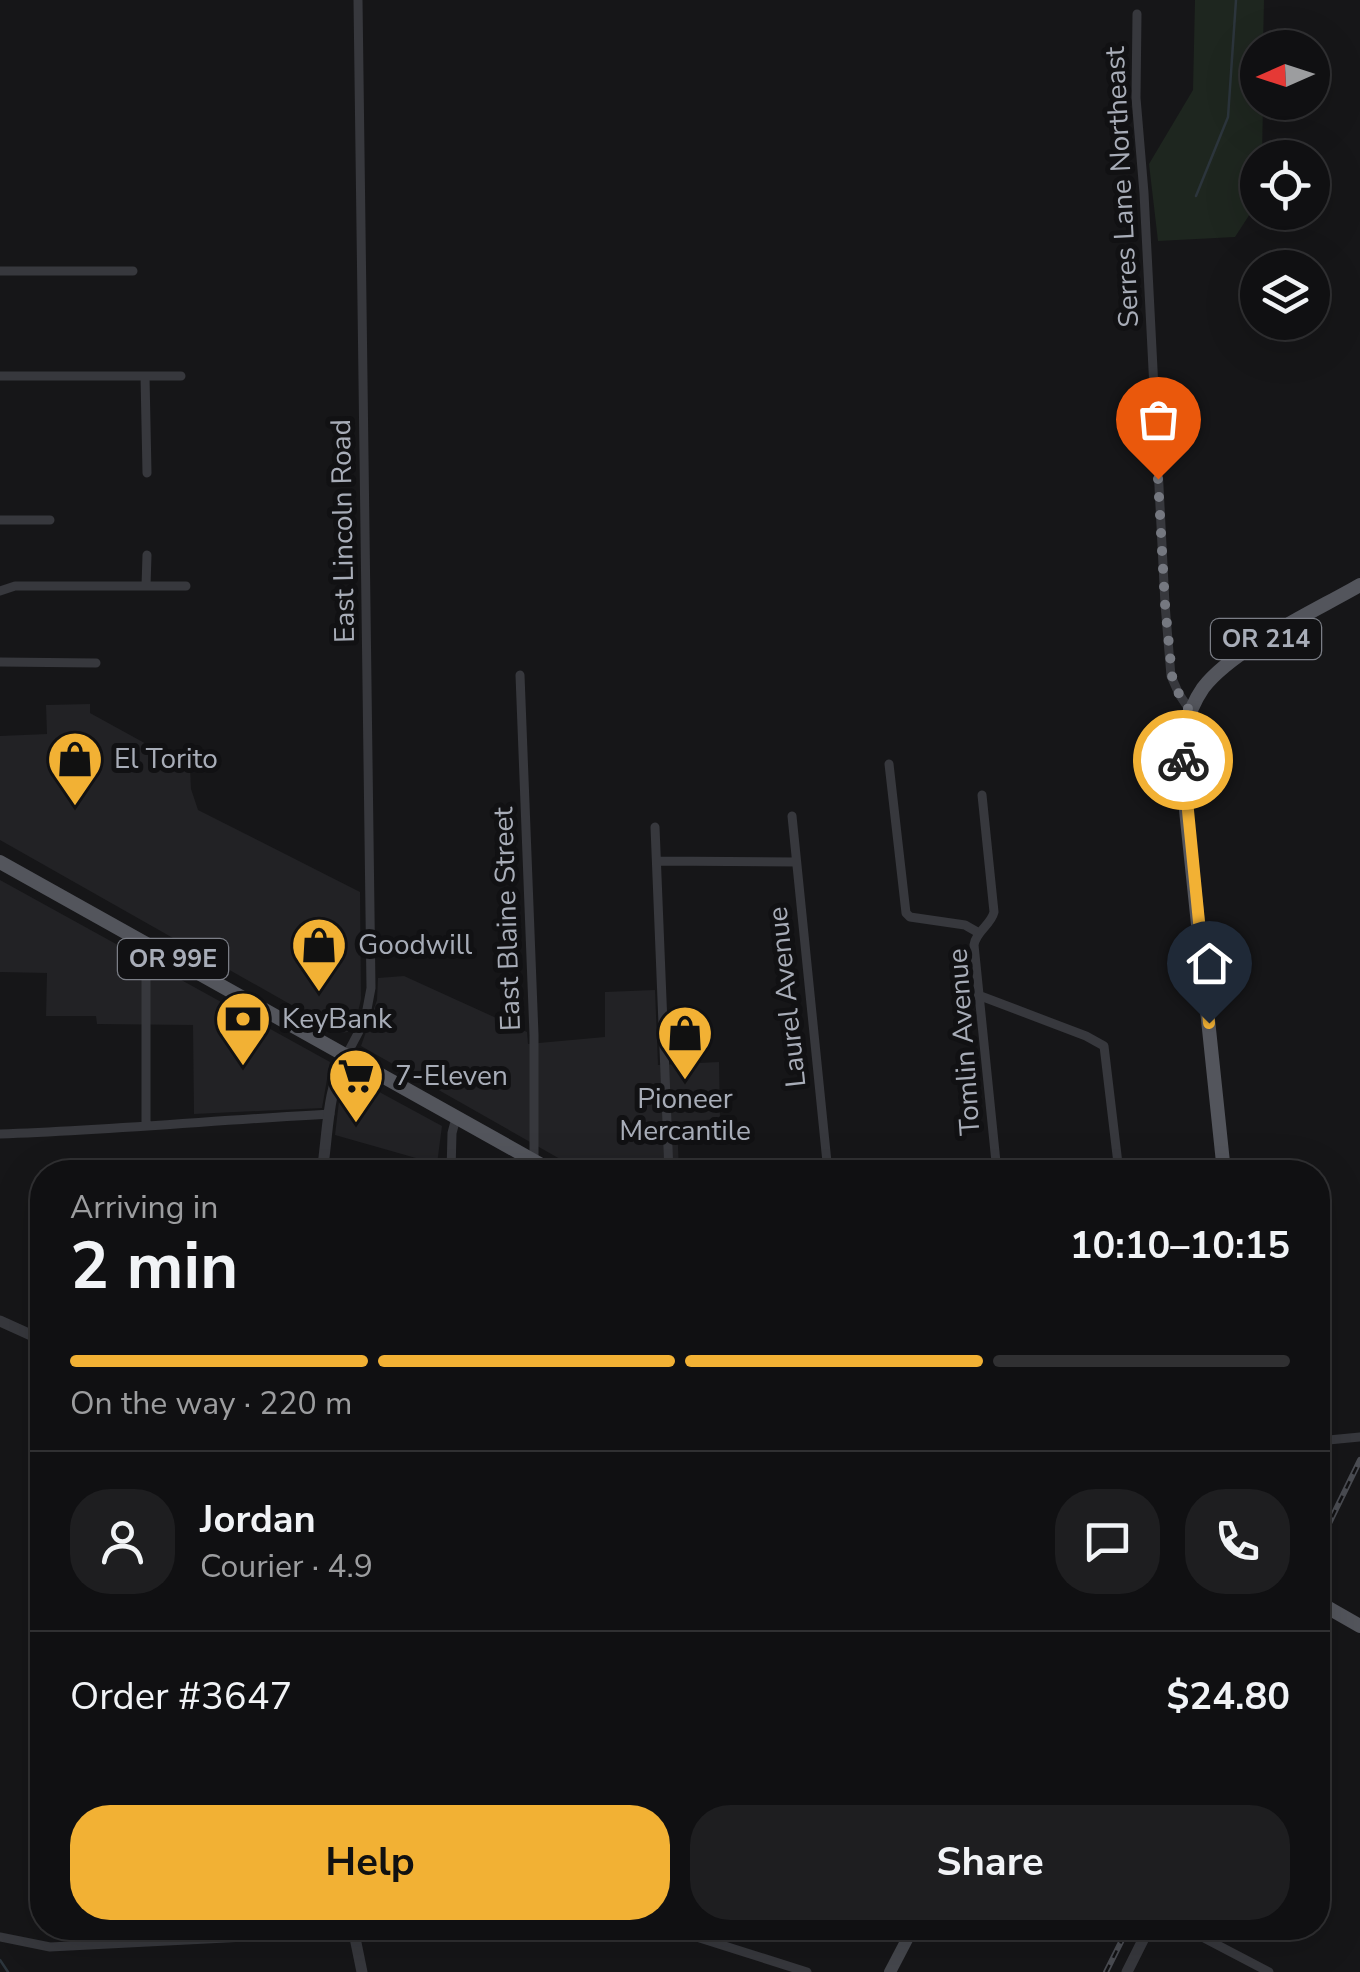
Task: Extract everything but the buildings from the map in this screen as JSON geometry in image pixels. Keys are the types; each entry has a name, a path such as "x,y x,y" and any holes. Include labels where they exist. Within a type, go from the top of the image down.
{"main road":[{"name":"OR 214","path":"1190,712 1203,688 1234,660 1360,585"},
{"path":"1190,712 1183,752 1223,1160"},
{"name":"OR 99E","path":"0,862 456,1118 523,1160"},
{"path":"1330,1609 1360,1626"},
{"path":"890,1972 906,1940"}],"street":[{"name":"East Lincoln Road","path":"346,1056 370,1002 358,0"},
{"name":"Serres Lane Northeast","path":"1137,14 1136,98 1169,651 1174,682 1190,712"},
{"path":"0,270 134,271"},
{"path":"0,376 181,376"},
{"path":"145,376 146,473"},
{"path":"0,520 50,520"},
{"path":"146,555 146,586"},
{"path":"0,592 15,586 186,586"},
{"path":"0,662 96,663"},
{"name":"East Blaine Street","path":"520,676 534,1035 534,1160"},
{"path":"890,764 906,913 910,917 965,925 979,932"},
{"name":"Tomlin Avenue","path":"982,795 994,912 974,946 996,1160"},
{"name":"Laurel Avenue","path":"792,816 827,1160"},
{"path":"655,827 668,1160"},
{"path":"656,861 796,862"},
{"path":"146,1126 148,966 155,949"},
{"path":"978,995 1104,1046 1118,1160"},
{"path":"324,1160 338,1073 346,1056"},
{"path":"0,1134 330,1114"},
{"path":"451,1160 456,1118"},
{"path":"0,1321 30,1335"},
{"path":"1330,1440 1360,1437"},
{"path":"0,1937 50,1947 188,1940"},
{"path":"355,1940 362,1972"},
{"path":"706,1940 808,1972"},
{"path":"1128,1972 1143,1940"},
{"path":"1207,1940 1269,1972"}],"shaded area":[{"path":"1195,0 1264,0 1263,30 1240,30 1240,120 1263,120 1262,140 1240,140 1240,229 1235,237 1158,241 1149,164 1193,90"},
{"path":"90,704 90,713 190,768 198,810 360,892 361,999 348,1032 341,1033 0,840 0,736 47,734 46,705"},
{"path":"0,880 330,1062 322,1108 194,1114 193,1025 97,1024 96,1016 46,1016 47,973 0,972"},
{"path":"404,976 527,1032 528,1044 605,1037 605,992 655,990 658,1065 719,1062 720,1119 677,1122 679,1160 562,1160 361,1046 377,1000 378,978"},
{"path":"348,1075 442,1126 438,1160 423,1160 335,1135 340,1093"}],"waterway":[{"path":"1196,196 1228,117 1236,0"},
{"path":"0,1960 8,1972"}],"railway":[{"path":"1330,1521 1360,1460"},
{"path":"1106,1972 1122,1940"}],"way so far":[{"path":"1158,479 1172,676 1190,712 1183,760"}],"place":[{"name":"El Torito","path":"75,808"},
{"name":"Goodwill","path":"319,994"},
{"name":"KeyBank","path":"243,1068"},
{"name":"Pioneer Mercantile","path":"685,1082"},
{"name":"7-Eleven","path":"356,1125"}],"route":[{"path":"1183,760 1209,1023"}]}
